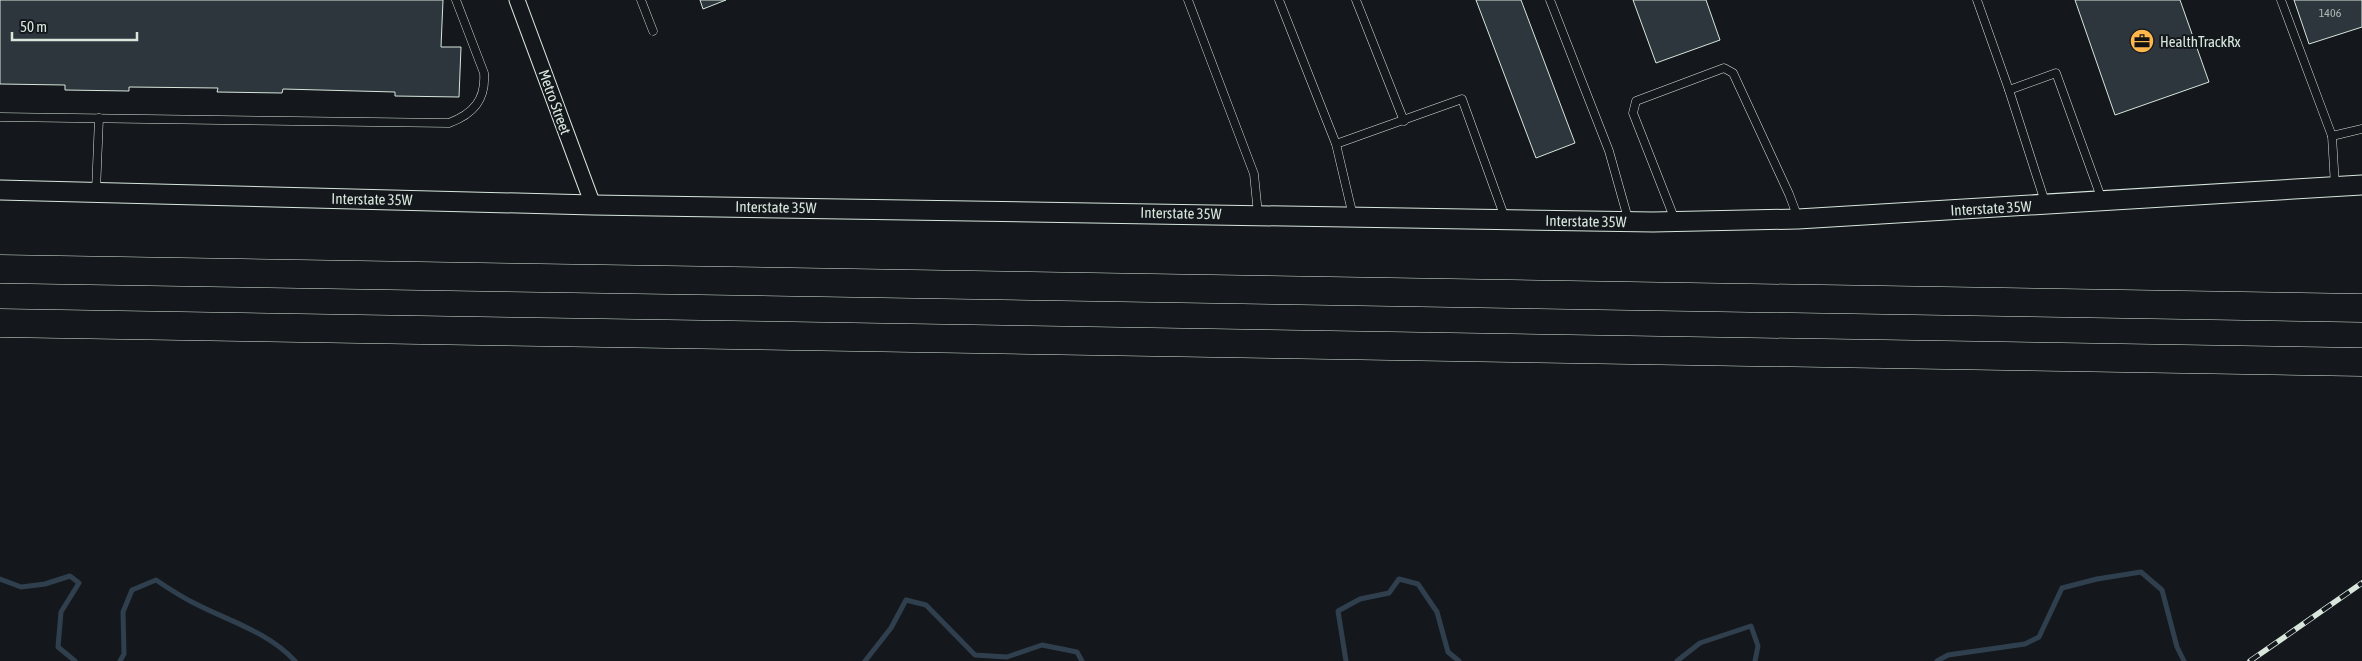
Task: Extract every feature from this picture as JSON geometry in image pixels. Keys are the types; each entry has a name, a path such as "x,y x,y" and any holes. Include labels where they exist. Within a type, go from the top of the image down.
{"highway":[{"path":"0,270 2362,308"},
{"path":"0,323 2362,362"}],"street":[{"name":"Metro Street","path":"517,0 593,205"},
{"name":"Interstate 35W","path":"0,190 593,205 1676,222 1798,220 2362,185"}],"lane":[{"path":"0,116 440,123 458,120 476,108 483,96 485,84 484,73 456,0"},
{"path":"641,0 653,32"},
{"path":"1188,0 1254,174 1258,214"},
{"path":"1279,0 1336,144 1353,216"},
{"path":"1356,0 1404,121"},
{"path":"1550,0 1609,151 1629,222"},
{"path":"1977,0 2009,90 2046,205"},
{"path":"2281,0 2332,136 2335,187"},
{"path":"1676,222 1633,113 1636,101 1724,68 1733,72 1790,194 1798,220"},
{"path":"2009,90 2056,73 2102,202"},
{"path":"1336,144 1462,99 1506,220"},
{"path":"96,192 99,118"},
{"path":"2332,136 2362,129"}],"building":[{"path":"0,0 443,0 441,47 461,47 459,97 395,96 395,92 283,89 282,93 217,92 218,88 129,87 129,91 65,90 65,85 0,84"},
{"path":"700,0 726,0 703,9"},
{"path":"1476,0 1521,0 1575,143 1536,158"},
{"path":"1633,0 1706,0 1720,40 1656,63"},
{"name":"HealthTrackRx","path":"2075,0 2180,0 2209,82 2115,115"},
{"path":"2294,0 2362,0 2362,27 2309,44"}],"waterway":[{"path":"1937,661 1948,655 2025,644 2039,637 2062,588 2097,579 2141,572 2162,590 2177,647 2184,661"},
{"path":"0,579 21,587 45,584 70,576 79,583 61,612 58,647 75,661"},
{"path":"1346,661 1338,611 1360,599 1389,593 1399,579 1418,584 1437,612 1448,652 1459,661"},
{"path":"120,661 124,654 123,612 132,590 156,580 188,600 260,634 295,661"},
{"path":"865,661 891,628 906,600 926,605 975,655 1007,657 1042,645 1077,652 1082,661"},
{"path":"1677,661 1700,643 1751,626 1758,646 1755,661"}],"railway":[{"path":"2250,661 2362,583"}],"place":[{"name":"HealthTrackRx","path":"2142,41"}]}
